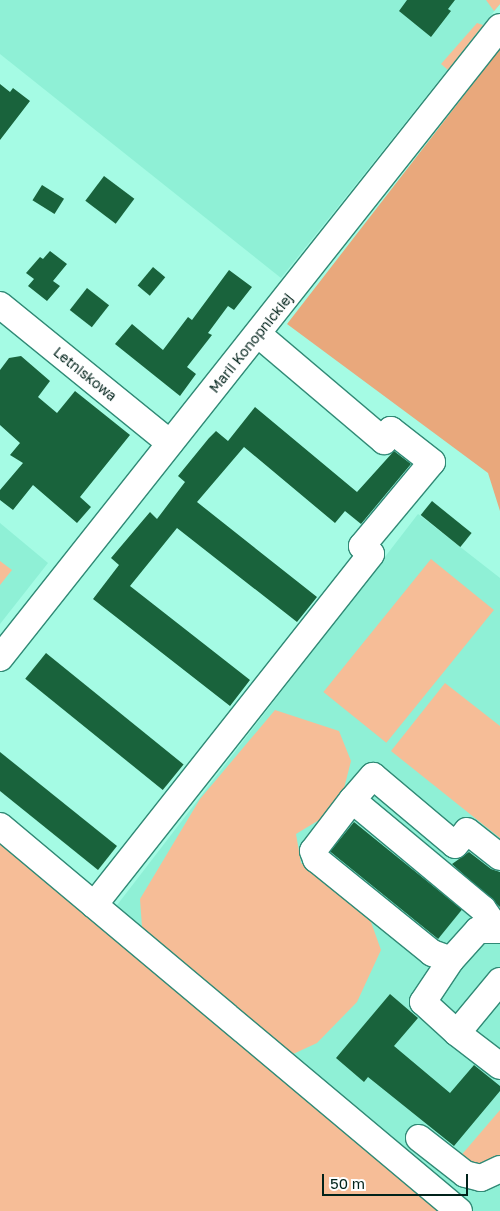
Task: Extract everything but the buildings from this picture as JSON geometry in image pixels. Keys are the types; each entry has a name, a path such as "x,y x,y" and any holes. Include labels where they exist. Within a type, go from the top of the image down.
{"street":[{"name":"Marii Konopnickiej","path":"0,658 500,28"},
{"name":"Letniskowa","path":"0,305 170,443"},
{"path":"94,906 371,554 362,546 432,462 391,430 384,441 258,334"},
{"path":"450,960 432,953 316,859 312,851 373,776 455,845 467,831 500,857"},
{"path":"352,800 483,908 498,930"},
{"path":"0,826 459,1211"},
{"path":"498,930 478,930 450,960 424,1002 457,1033 500,1066"},
{"path":"457,1033 500,981"},
{"path":"419,1138 465,1174 481,1178 500,1169"}],"shaded area":[{"path":"0,0 500,0 500,4 281,278 0,54"},
{"path":"486,0 500,0 500,4 494,11"},
{"path":"477,23 483,25 448,70 441,64"},
{"path":"500,49 500,511 488,473 287,324"},
{"path":"418,514 500,578 500,1211 0,1211 104,922"},
{"path":"0,523 48,563 0,624"},
{"path":"431,559 494,610 386,743 323,692"},
{"path":"0,561 12,570 0,585"},
{"path":"445,683 500,726 500,838 391,751"},
{"path":"275,710 339,731 351,761 339,808 296,834 301,863 371,922 381,950 357,1002 317,1043 291,1055 158,949 142,927 140,899 200,799"},
{"path":"0,835 447,1211 0,1211"},
{"path":"500,1110 500,1155 481,1168 458,1159"}]}
